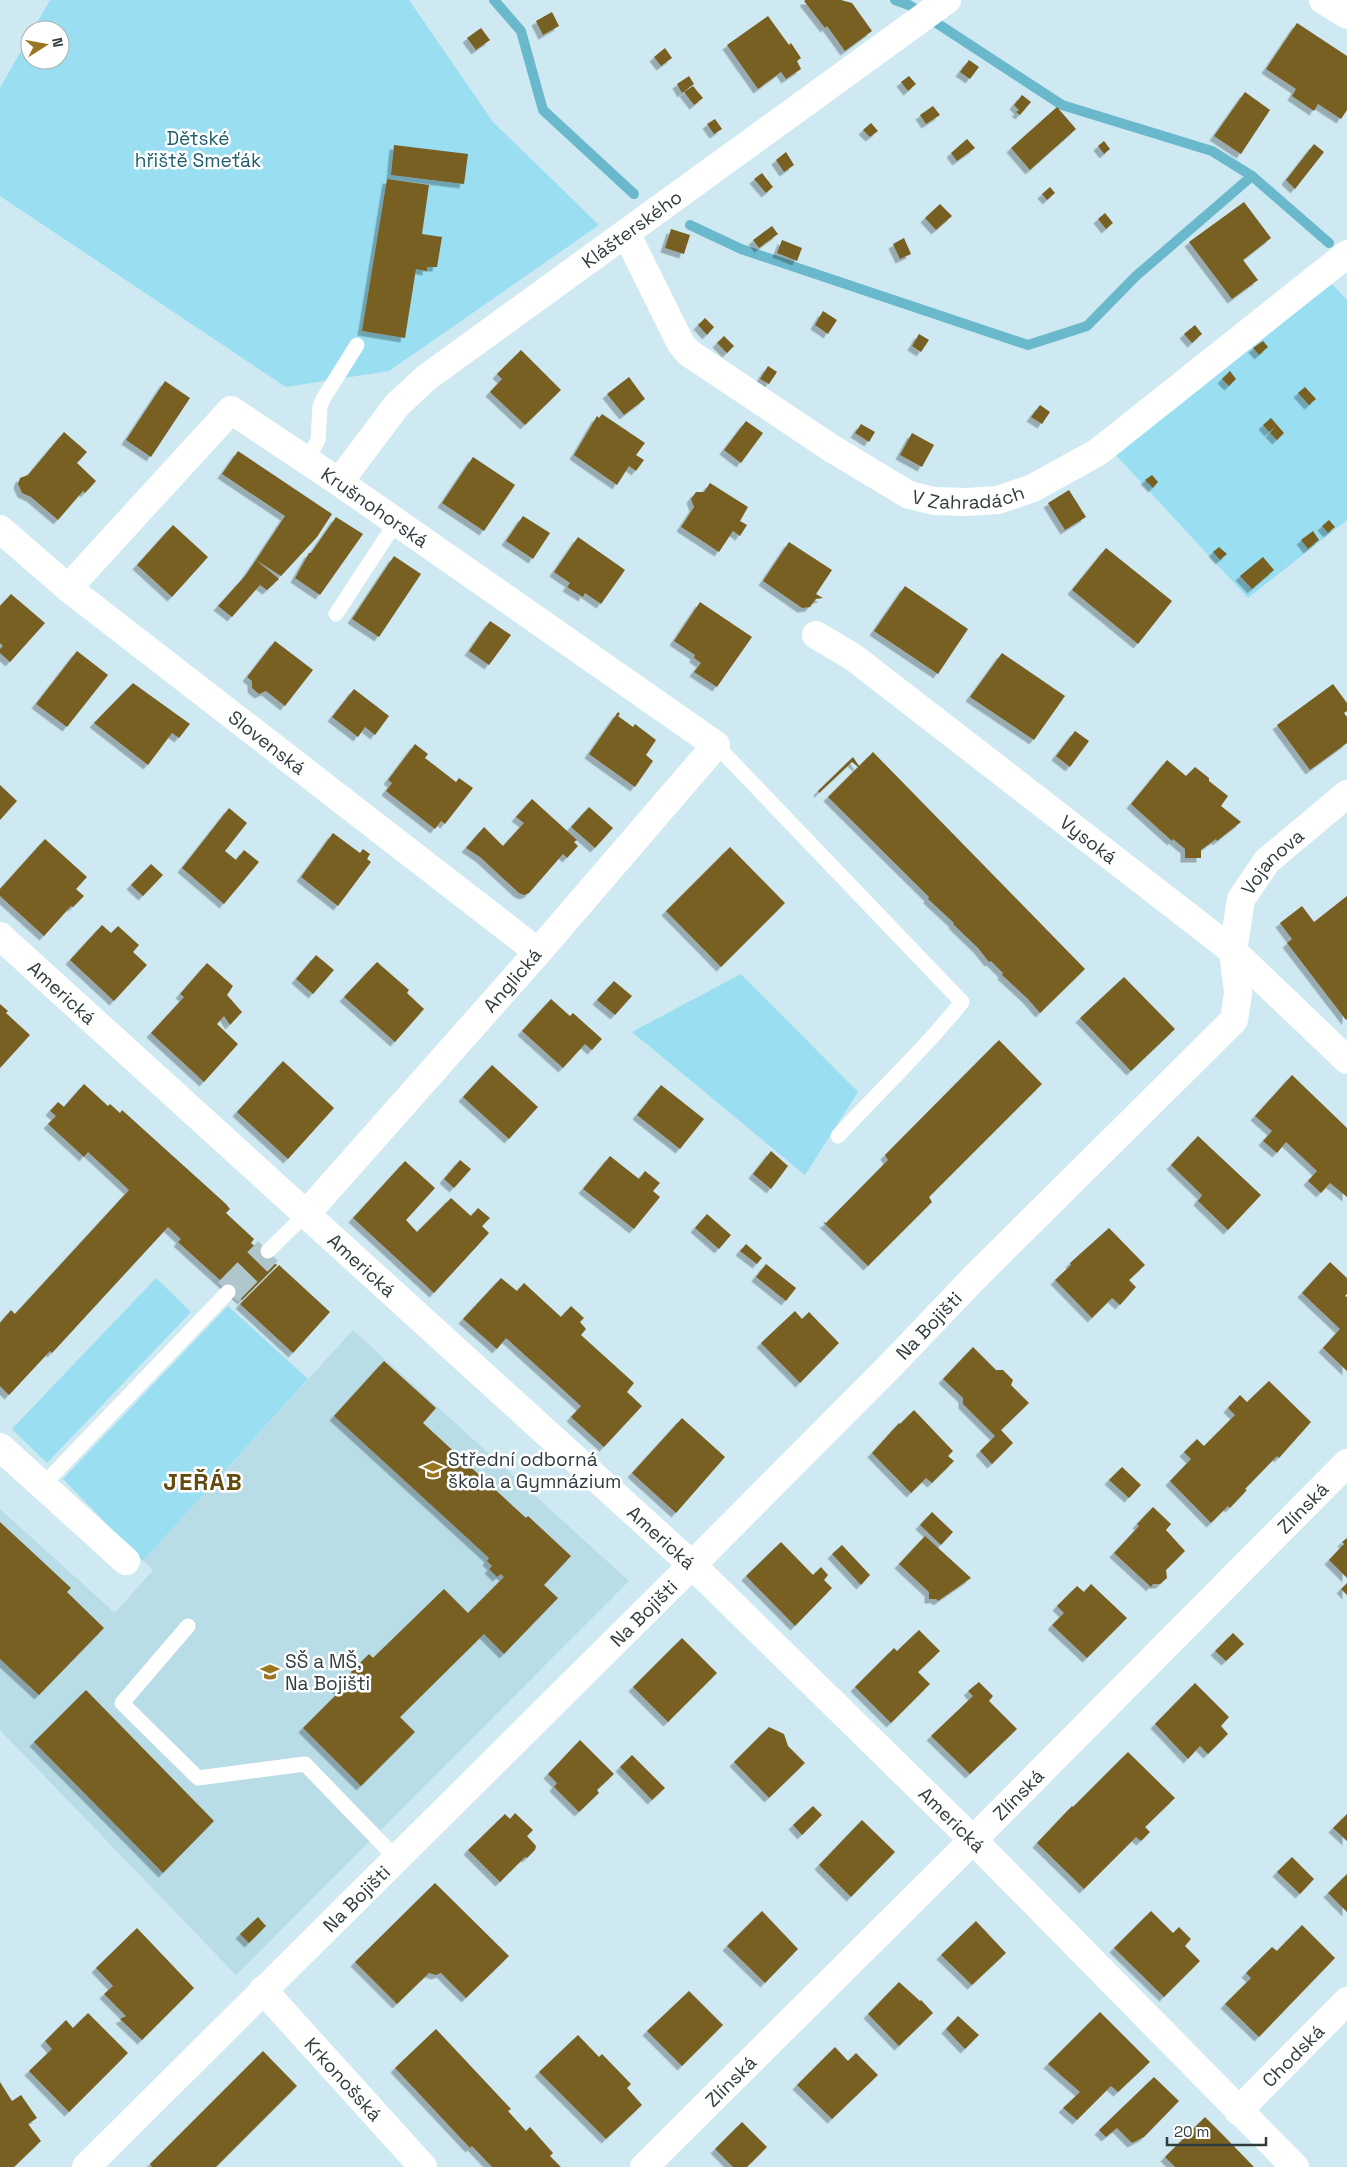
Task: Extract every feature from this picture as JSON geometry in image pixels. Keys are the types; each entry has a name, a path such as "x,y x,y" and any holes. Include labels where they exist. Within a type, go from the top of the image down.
{"street":[{"name":"Klášterského","path":"339,482 397,405 426,378 875,50 947,0"},
{"path":"1323,0 1347,16"},
{"name":"V Zahradách","path":"626,233 681,344 689,353 831,448 909,495 934,501 966,502 998,500 1034,488 1098,452 1347,254"},
{"name":"Krušnohorská","path":"68,588 231,410 339,482 716,745"},
{"name":"Slovenská","path":"0,529 68,588 538,952"},
{"name":"Vysoká","path":"816,635 853,657 1234,951 1347,1060"},
{"name":"Anglická","path":"306,1214 538,952 716,745"},
{"name":"Vojanova","path":"1234,951 1241,899 1267,861 1347,794"},
{"name":"Americká","path":"0,936 692,1565 973,1840 1295,2167"},
{"name":"Na Bojišti","path":"86,2167 692,1565 890,1366 974,1278 1234,1020 1238,993 1234,951"},
{"path":"0,1447 126,1561"},
{"name":"Zlínská","path":"644,2167 973,1840 1347,1463"},
{"name":"Krkonošská","path":"263,1990 423,2167"},
{"name":"Chodská","path":"1238,2110 1347,2001"}],"lane":[{"path":"306,460 318,440 320,406 323,399 357,345"},
{"path":"336,614 396,522"},
{"path":"716,745 962,1002 936,1036 879,1091 838,1136"},
{"path":"268,1251 306,1214"},
{"path":"42,1486 228,1292"},
{"path":"188,1626 122,1703 198,1778 305,1764 396,1858"}],"shaded area":[{"name":"SŠ a MŠ, Na Bojišti","path":"353,1330 629,1581 236,1975 0,1730 0,1509 115,1613 153,1570 143,1561"}],"green space":[{"name":"Dětské hřiště Smeťák","path":"50,0 409,0 493,122 599,225 389,371 286,387 0,196 0,88 20,53 20,70 70,70 70,20 39,20"},
{"path":"1330,282 1347,300 1347,520 1248,598 1114,453"},
{"path":"741,974 858,1092 805,1175 632,1032"},
{"path":"156,1278 191,1312 47,1463 12,1429"},
{"path":"228,1306 308,1379 143,1561 63,1479"}],"building":[{"path":"841,0 852,3 872,31 845,51 827,26 825,28 804,1"},
{"path":"552,12 559,26 543,35 536,21"},
{"path":"768,16 801,58 797,61 801,69 786,79 781,72 758,89 727,45"},
{"path":"1297,23 1347,56 1347,110 1341,119 1318,104 1314,111 1292,96 1296,89 1266,69"},
{"path":"481,28 490,40 476,50 467,38"},
{"path":"665,48 672,58 661,66 654,57"},
{"path":"969,60 979,67 970,79 960,72"},
{"path":"689,76 694,84 682,93 677,84"},
{"path":"909,76 916,84 908,91 901,82"},
{"path":"693,86 703,98 694,105 684,92"},
{"path":"1245,92 1270,110 1241,154 1214,136"},
{"path":"1022,95 1031,102 1020,115 1016,112 1019,110 1014,105"},
{"path":"933,106 940,115 926,124 920,115"},
{"path":"1057,107 1076,129 1030,170 1011,148"},
{"path":"715,119 722,129 714,134 707,124"},
{"path":"871,123 878,131 870,137 863,130"},
{"path":"967,139 975,148 957,161 951,153"},
{"path":"1104,141 1110,149 1104,154 1098,146"},
{"path":"1314,144 1324,152 1295,189 1286,180"},
{"path":"394,145 468,154 464,184 391,175"},
{"path":"786,152 794,165 784,172 776,160"},
{"path":"762,173 773,187 766,193 754,179"},
{"path":"387,179 429,185 422,234 442,237 437,267 427,267 427,271 416,269 405,338 362,331"},
{"path":"1050,187 1055,193 1047,200 1042,194"},
{"path":"1244,202 1271,238 1243,260 1258,280 1232,299 1189,242"},
{"path":"940,204 952,216 936,230 925,218"},
{"path":"1105,213 1113,223 1106,229 1098,219"},
{"path":"772,226 778,234 759,248 753,240"},
{"path":"671,229 690,235 684,254 665,248"},
{"path":"904,238 911,254 900,259 893,244"},
{"path":"782,240 802,248 797,261 777,253"},
{"path":"823,311 837,320 828,334 815,325"},
{"path":"705,318 714,327 707,335 698,325"},
{"path":"1195,325 1202,334 1192,343 1184,334"},
{"path":"919,334 929,340 921,352 912,346"},
{"path":"724,336 734,346 727,353 717,343"},
{"path":"1263,341 1268,347 1259,355 1253,348"},
{"path":"521,350 561,390 525,425 490,392 502,379 497,374"},
{"path":"768,366 777,372 769,384 760,379"},
{"path":"1230,371 1236,379 1229,386 1222,379"},
{"path":"629,377 645,399 624,415 607,394"},
{"path":"165,381 190,398 151,457 126,440"},
{"path":"1305,387 1316,399 1309,405 1298,393"},
{"path":"1040,405 1050,412 1042,424 1031,417"},
{"path":"602,414 645,443 636,455 644,460 636,471 629,466 617,485 574,455 597,416 599,418"},
{"path":"1271,418 1284,433 1277,440 1270,433 1275,427 1269,432 1263,425"},
{"path":"746,421 763,433 741,463 724,450"},
{"path":"861,424 875,432 869,442 855,433"},
{"path":"64,432 87,452 77,463 96,481 85,493 83,491 58,520 31,497 22,493 18,484 20,478 28,475"},
{"path":"912,433 934,445 922,467 900,455"},
{"path":"238,451 332,514 317,537 281,576 256,560 285,516 222,474"},
{"path":"473,457 515,485 484,531 442,503"},
{"path":"1152,475 1158,482 1153,488 1145,480"},
{"path":"710,483 748,507 740,521 747,525 740,536 733,531 719,552 681,527 694,507 691,499 696,492 704,492"},
{"path":"1069,490 1086,517 1065,530 1048,503"},
{"path":"523,516 550,533 533,559 506,541"},
{"path":"336,517 363,534 320,595 295,578 309,553 311,553"},
{"path":"1329,520 1335,527 1328,533 1322,526"},
{"path":"173,525 208,557 172,597 137,565"},
{"path":"1313,531 1319,540 1308,549 1301,540"},
{"path":"578,537 625,570 601,604 585,593 583,597 567,587 570,583 554,572"},
{"path":"789,542 832,570 816,594 823,598 816,599 810,607 802,608 763,581"},
{"path":"1219,547 1227,554 1220,560 1213,552"},
{"path":"1106,548 1172,601 1138,644 1072,590"},
{"path":"394,556 421,574 379,637 352,619"},
{"path":"1263,557 1274,570 1252,589 1240,576"},
{"path":"256,560 279,579 267,590 260,585 232,617 218,606 245,576"},
{"path":"905,586 968,629 938,674 874,631"},
{"path":"11,594 45,623 10,662 0,653 0,649 3,646 0,643 0,606"},
{"path":"700,602 752,637 717,687 694,672 701,663 694,658 695,655 674,641"},
{"path":"490,621 511,635 489,665 469,651"},
{"path":"275,641 313,670 285,706 266,691 259,694 252,688 252,681 247,677"},
{"path":"77,651 108,675 67,727 36,704"},
{"path":"1002,653 1065,696 1034,740 970,697"},
{"path":"133,683 190,724 179,738 172,733 148,765 94,723"},
{"path":"1333,684 1347,703 1347,711 1344,713 1347,717 1347,743 1310,770 1277,725"},
{"path":"354,689 389,716 375,735 365,727 358,737 332,717"},
{"path":"618,712 620,714 618,716 633,727 635,724 656,740 646,755 653,761 635,787 589,754"},
{"path":"1075,731 1089,741 1070,767 1056,756"},
{"path":"415,744 428,754 425,758 456,782 459,778 473,788 445,824 441,821 435,829 386,791 392,783 388,780"},
{"path":"873,752 1085,969 1040,1013 1002,975 1003,973 991,961 989,962 954,923 928,899 929,897 828,797 858,767 852,762 819,793 818,791 853,757 859,766"},
{"path":"1167,760 1186,776 1195,767 1209,778 1209,781 1228,796 1221,806 1241,822 1217,841 1216,839 1201,850 1201,858 1185,858 1185,849 1173,839 1172,841 1131,804"},
{"path":"0,785 17,801 0,820"},
{"path":"532,799 577,840 574,842 578,846 567,858 563,854 529,893 524,895 519,893 480,857 466,848 484,827 503,846 524,823 516,817"},
{"path":"589,807 613,828 595,848 571,827"},
{"path":"229,808 247,823 225,851 236,860 244,850 259,862 224,904 182,868"},
{"path":"333,833 360,853 363,849 370,854 367,859 371,862 338,906 301,877"},
{"path":"45,839 87,877 76,889 84,896 73,907 71,906 44,936 0,896 0,889"},
{"path":"730,847 785,903 721,967 666,911"},
{"path":"151,864 163,875 143,896 131,885"},
{"path":"1347,896 1346,1020 1287,943 1292,939 1280,923 1302,906 1314,922"},
{"path":"102,925 111,933 118,926 139,945 133,952 147,965 114,1001 70,960"},
{"path":"316,955 334,970 313,994 296,979"},
{"path":"377,962 409,990 407,993 424,1009 395,1042 344,997"},
{"path":"207,963 233,986 227,995 242,1012 230,1025 224,1016 217,1024 238,1044 204,1082 151,1033 184,997 180,994"},
{"path":"1124,977 1175,1029 1131,1071 1080,1018"},
{"path":"614,981 632,996 615,1015 597,1000"},
{"path":"551,999 570,1016 573,1013 602,1039 592,1050 585,1044 563,1068 522,1031"},
{"path":"0,1004 8,1011 6,1013 30,1035 0,1068"},
{"path":"999,1040 1042,1084 929,1197 932,1202 868,1266 823,1222 826,1223 888,1160 885,1155"},
{"path":"283,1061 334,1108 288,1159 237,1112"},
{"path":"492,1065 538,1107 509,1139 463,1097"},
{"path":"1292,1075 1347,1128 1347,1197 1330,1183 1321,1193 1308,1181 1317,1171 1286,1142 1277,1153 1263,1141 1272,1131 1255,1116"},
{"path":"84,1084 108,1106 110,1104 120,1113 122,1110 226,1204 230,1209 226,1213 254,1239 251,1243 277,1265 242,1300 178,1242 181,1239 168,1227 52,1353 50,1351 9,1395 0,1386 0,1323 11,1310 15,1314 129,1190 88,1152 84,1157 48,1124 56,1116 50,1111 58,1102 64,1107"},
{"path":"661,1085 704,1119 680,1149 637,1115"},
{"path":"1198,1136 1261,1195 1228,1230 1198,1201 1202,1195 1171,1165"},
{"path":"771,1151 788,1166 771,1189 753,1174"},
{"path":"610,1156 639,1179 645,1171 660,1183 653,1191 660,1197 634,1229 583,1189"},
{"path":"460,1160 471,1169 454,1188 444,1179"},
{"path":"405,1161 435,1188 406,1220 417,1232 451,1198 471,1216 478,1208 490,1218 482,1226 489,1233 434,1293 353,1218"},
{"path":"707,1214 731,1235 719,1249 695,1228"},
{"path":"1109,1228 1145,1265 1129,1280 1136,1287 1120,1305 1112,1298 1092,1318 1055,1280 1071,1265 1070,1263"},
{"path":"746,1244 762,1258 757,1264 740,1251"},
{"path":"1330,1262 1347,1278 1347,1294 1345,1296 1347,1297 1347,1371 1323,1348 1340,1329 1302,1293"},
{"path":"766,1264 796,1288 786,1301 756,1277"},
{"path":"279,1265 330,1312 293,1353 240,1304"},
{"path":"501,1278 517,1291 524,1283 561,1317 571,1306 584,1318 580,1322 586,1329 581,1335 634,1383 627,1392 642,1406 604,1447 571,1417 581,1406 506,1338 497,1349 463,1319"},
{"path":"795,1311 802,1319 809,1312 839,1343 800,1383 761,1343"},
{"path":"973,1347 996,1370 1003,1370 1013,1380 1011,1385 1029,1403 1001,1430 1013,1443 992,1464 980,1451 995,1436 963,1404 963,1398 943,1379"},
{"path":"384,1361 436,1408 423,1423 526,1518 528,1516 571,1556 544,1585 558,1598 504,1654 484,1634 400,1717 415,1732 361,1786 303,1728 340,1691 336,1687 347,1676 351,1680 355,1676 351,1672 369,1654 373,1658 444,1589 468,1613 504,1577 501,1574 497,1577 489,1569 492,1566 487,1561 489,1558 334,1416"},
{"path":"1269,1381 1311,1422 1279,1458 1277,1456 1245,1489 1247,1490 1230,1508 1228,1506 1211,1523 1170,1481 1191,1459 1184,1452 1197,1439 1204,1446 1235,1415 1228,1408 1240,1395 1247,1402"},
{"path":"914,1410 953,1451 948,1456 954,1461 932,1483 926,1478 911,1493 872,1453 899,1423"},
{"path":"682,1418 725,1457 676,1513 632,1473"},
{"path":"1122,1467 1141,1485 1129,1498 1109,1480"},
{"path":"1153,1507 1171,1524 1166,1530 1185,1551 1166,1570 1167,1578 1160,1584 1153,1584 1151,1587 1114,1553 1139,1526 1137,1524"},
{"path":"932,1512 953,1532 941,1545 920,1525"},
{"path":"0,1522 71,1588 67,1592 104,1628 39,1695 0,1659"},
{"path":"925,1536 971,1578 938,1601 936,1599 929,1599 929,1592 899,1564"},
{"path":"1347,1538 1347,1578 1329,1560"},
{"path":"781,1542 813,1575 821,1567 828,1575 824,1580 832,1588 795,1626 746,1576"},
{"path":"842,1545 870,1575 861,1585 832,1554"},
{"path":"1347,1583 1347,1595 1341,1589"},
{"path":"1091,1584 1127,1618 1087,1658 1052,1625 1064,1613 1057,1606 1077,1586 1084,1592"},
{"path":"919,1630 940,1651 918,1672 930,1684 891,1723 855,1687 894,1648 897,1651"},
{"path":"1233,1633 1244,1644 1226,1661 1215,1651"},
{"path":"682,1638 717,1673 668,1722 633,1687"},
{"path":"979,1682 993,1696 989,1701 1017,1729 970,1774 931,1736 973,1696 968,1691"},
{"path":"1195,1683 1229,1717 1221,1726 1228,1734 1208,1754 1200,1746 1188,1759 1155,1724"},
{"path":"86,1690 214,1821 163,1873 34,1742"},
{"path":"769,1727 784,1734 788,1746 805,1763 769,1798 734,1762"},
{"path":"580,1740 614,1774 597,1790 599,1793 579,1812 554,1787 557,1783 548,1774"},
{"path":"1128,1752 1175,1798 1145,1827 1150,1832 1141,1841 1136,1837 1084,1889 1037,1843"},
{"path":"632,1755 665,1788 652,1800 620,1767"},
{"path":"813,1806 822,1815 802,1835 793,1825"},
{"path":"515,1813 533,1830 527,1836 536,1846 535,1850 527,1858 525,1857 500,1882 468,1850 505,1814 510,1819"},
{"path":"1347,1814 1347,1841 1333,1828"},
{"path":"862,1820 895,1852 851,1897 819,1865"},
{"path":"1292,1857 1314,1879 1300,1894 1277,1872"},
{"path":"1347,1874 1347,1912 1328,1893"},
{"path":"435,1883 509,1956 466,1998 441,1973 436,1975 429,1973 397,2004 355,1962"},
{"path":"762,1911 798,1949 765,1983 727,1946"},
{"path":"1151,1911 1173,1933 1179,1927 1191,1939 1185,1946 1200,1961 1164,1997 1114,1948"},
{"path":"258,1917 266,1926 249,1943 240,1934"},
{"path":"976,1921 1006,1953 972,1985 941,1955"},
{"path":"1302,1925 1335,1958 1259,2037 1225,2004 1251,1978 1246,1973 1272,1947 1277,1951"},
{"path":"137,1928 194,1988 142,2040 120,2019 126,2016 104,1994 113,1986 96,1968"},
{"path":"899,1982 921,2000 933,2013 899,2046 868,2014"},
{"path":"689,1991 723,2025 682,2066 647,2031"},
{"path":"1100,2012 1150,2062 1118,2092 1111,2086 1077,2120 1063,2108 1080,2092 1048,2064"},
{"path":"88,2013 128,2053 69,2112 29,2071 52,2049 45,2041 66,2020 73,2028"},
{"path":"958,2016 979,2035 965,2049 946,2029"},
{"path":"436,2029 511,2109 508,2111 526,2131 530,2127 553,2153 550,2156 561,2167 492,2167 472,2146 470,2148 395,2068"},
{"path":"578,2035 599,2057 602,2054 631,2084 627,2088 642,2105 606,2139 539,2072"},
{"path":"835,2047 848,2061 856,2053 878,2075 832,2119 797,2085"},
{"path":"263,2051 297,2086 216,2167 152,2167 150,2164"},
{"path":"1154,2077 1179,2101 1144,2137 1132,2143 1117,2128 1106,2137 1099,2130"},
{"path":"0,2082 12,2101 21,2095 37,2118 28,2124 41,2141 14,2167 0,2167"},
{"path":"1205,2117 1254,2167 1175,2167 1165,2157"},
{"path":"742,2122 767,2147 747,2167 733,2167 715,2149"}],"waterway":[{"path":"494,0 521,31 543,110 634,194"},
{"path":"895,0 909,5 1062,105 1212,151 1252,176 1329,243"},
{"path":"690,225 741,249 1028,345 1087,326 1136,276 1252,176"}],"tunnel":[{"path":"228,1292 268,1251"}],"place":[{"name":"Střední odborná škola a Gymnázium","path":"433,1470"},
{"name":"SŠ a MŠ, Na Bojišti","path":"270,1672"}],"district":[{"name":"JEŘÁB","path":"203,1482"}]}
